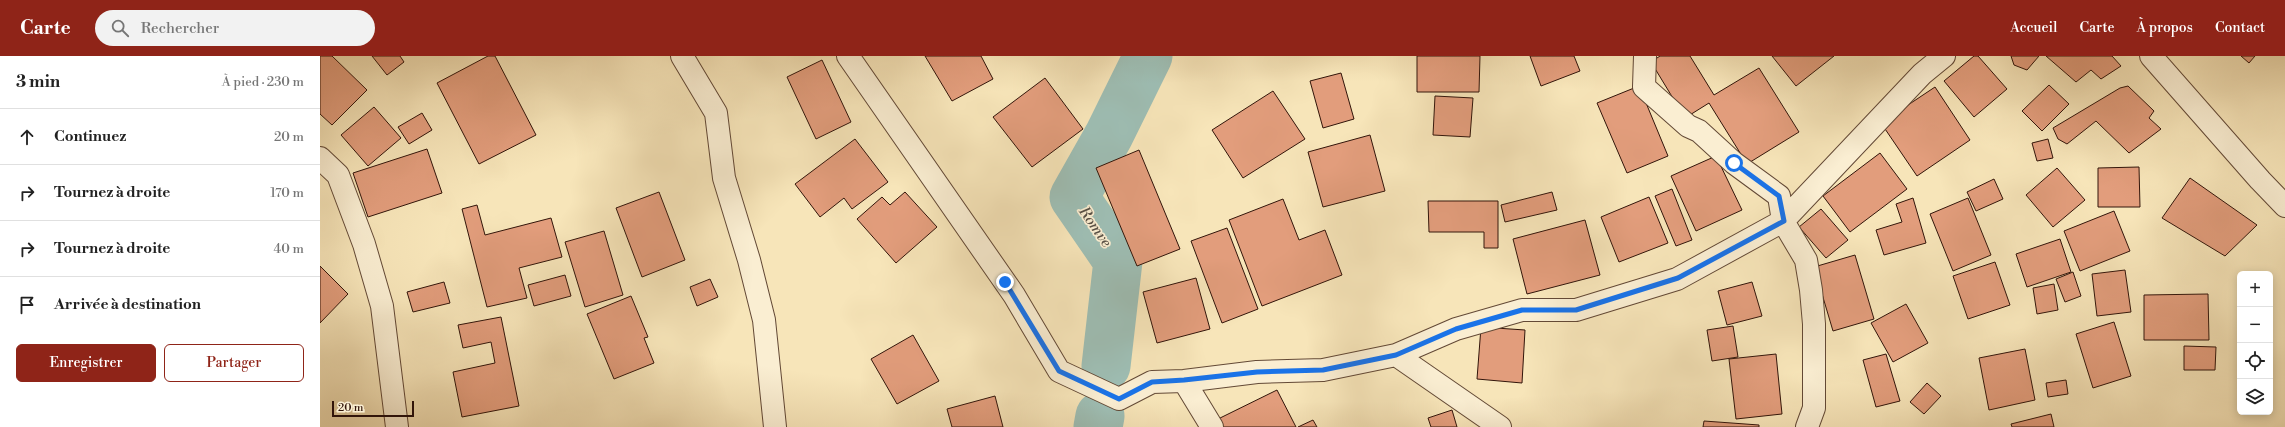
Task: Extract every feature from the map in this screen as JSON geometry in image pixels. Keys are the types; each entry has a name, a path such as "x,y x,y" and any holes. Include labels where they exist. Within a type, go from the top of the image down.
{"street":[{"path":"682,56 716,113 724,178 749,260 764,320 775,427"},
{"path":"848,56 1014,295 1059,371 1119,399 1152,382 1257,372 1323,370 1396,355 1456,329 1522,310 1576,310 1678,278 1784,221 1922,74 1944,56"},
{"path":"1646,56 1644,87 1688,126 1699,131 1734,163 1779,196 1784,221 1806,260 1811,290 1814,324 1814,408 1807,427"},
{"path":"2152,56 2260,180 2285,206"},
{"path":"320,158 338,175 364,244 382,306 397,427"},
{"path":"1396,355 1500,427"},
{"path":"1184,380 1212,427"}],"building":[{"path":"320,56 332,56 367,90 332,125 320,114"},
{"path":"372,56 400,56 404,62 387,75"},
{"path":"488,56 495,56 536,135 479,164 437,83"},
{"path":"925,56 981,56 993,79 952,101"},
{"path":"1417,56 1480,56 1479,92 1417,92"},
{"path":"1530,56 1574,56 1580,71 1541,86"},
{"path":"1660,56 1690,56 1714,95 1759,68 1799,132 1747,164 1709,103 1685,118 1651,62"},
{"path":"1772,56 1834,56 1796,86"},
{"path":"1974,56 1978,56 2007,89 1974,117 1944,81"},
{"path":"2011,56 2039,56 2027,70 2014,65"},
{"path":"2046,56 2112,56 2121,66 2101,79 2091,70 2076,82"},
{"path":"2241,56 2255,56 2249,63"},
{"path":"822,60 851,122 816,139 787,77"},
{"path":"1341,73 1354,119 1323,128 1310,81"},
{"path":"1045,78 1083,129 1032,167 993,117"},
{"path":"2049,85 2069,104 2042,131 2022,111"},
{"path":"1639,86 1668,156 1627,173 1597,103"},
{"path":"2128,86 2154,111 2149,118 2161,129 2129,153 2096,121 2067,144 2058,139 2053,128 2120,88"},
{"path":"1935,87 1970,140 1917,176 1881,123"},
{"path":"1273,91 1305,139 1243,178 1212,130"},
{"path":"1435,96 1473,98 1470,137 1433,135"},
{"path":"374,107 401,138 368,166 341,135"},
{"path":"422,113 432,130 409,144 398,127"},
{"path":"1370,135 1385,191 1323,207 1308,152"},
{"path":"855,139 888,182 852,209 844,198 820,217 795,184"},
{"path":"2048,139 2053,158 2037,161 2032,143"},
{"path":"427,149 442,193 368,217 353,173"},
{"path":"1139,150 1180,249 1137,266 1096,168"},
{"path":"1880,153 1907,189 1850,232 1823,196"},
{"path":"1716,156 1742,210 1696,231 1671,176"},
{"path":"2139,167 2140,207 2098,207 2098,168"},
{"path":"2057,168 2085,200 2053,227 2026,195"},
{"path":"2190,178 2257,225 2225,256 2162,218"},
{"path":"1994,179 2003,199 1976,211 1967,192"},
{"path":"1672,189 1692,240 1676,246 1655,196"},
{"path":"659,192 685,260 642,277 616,208"},
{"path":"905,192 937,227 896,263 857,219 882,197 890,205"},
{"path":"1552,192 1557,210 1505,222 1501,205"},
{"path":"1649,197 1668,243 1619,262 1601,217"},
{"path":"1913,198 1926,243 1884,255 1876,230 1902,222 1896,204"},
{"path":"1968,198 1991,255 1953,271 1930,214"},
{"path":"1283,199 1299,240 1325,230 1342,275 1262,306 1229,220"},
{"path":"1428,201 1498,201 1498,248 1484,248 1484,232 1429,232"},
{"path":"477,205 485,235 551,218 562,257 519,268 527,298 487,307 462,209"},
{"path":"1821,209 1848,240 1826,258 1799,227"},
{"path":"2114,211 2130,251 2080,271 2064,231"},
{"path":"1585,220 1600,275 1527,294 1513,239"},
{"path":"1227,228 1258,309 1222,323 1191,241"},
{"path":"604,231 623,295 585,307 565,242"},
{"path":"2060,239 2071,272 2027,287 2016,254"},
{"path":"1855,255 1874,319 1833,331 1814,267"},
{"path":"1995,262 2010,305 1968,319 1953,276"},
{"path":"320,266 348,294 320,323"},
{"path":"2125,270 2131,312 2097,316 2092,274"},
{"path":"2073,272 2081,296 2065,302 2056,279"},
{"path":"565,275 571,296 534,306 528,285"},
{"path":"1196,278 1210,329 1157,343 1143,292"},
{"path":"710,279 718,297 697,306 690,287"},
{"path":"444,282 450,303 413,312 407,292"},
{"path":"1752,282 1762,316 1727,325 1718,291"},
{"path":"2054,284 2058,310 2037,314 2033,288"},
{"path":"2208,294 2209,340 2144,340 2144,295"},
{"path":"631,296 648,337 644,338 654,363 614,379 587,314"},
{"path":"1906,304 1928,343 1893,362 1871,323"},
{"path":"501,317 519,406 462,417 453,372 495,363 491,342 463,348 458,325"},
{"path":"2114,322 2131,376 2093,388 2076,334"},
{"path":"1733,326 1738,357 1712,361 1707,330"},
{"path":"1481,327 1525,330 1522,383 1477,379"},
{"path":"913,335 939,381 897,404 871,359"},
{"path":"2184,346 2216,347 2215,370 2184,370"},
{"path":"2025,349 2035,400 1989,410 1979,358"},
{"path":"1776,354 1782,414 1736,419 1729,359"},
{"path":"1886,354 1900,401 1876,407 1863,360"},
{"path":"2066,380 2068,394 2048,397 2046,383"},
{"path":"1927,383 1941,396 1924,414 1910,402"},
{"path":"1277,390 1296,427 1220,427 1216,420"},
{"path":"995,396 1003,427 952,427 947,409"},
{"path":"1452,410 1457,427 1431,427 1428,418"},
{"path":"2051,414 2054,427 2012,427 2011,424"},
{"path":"1313,420 1317,427 1298,427"},
{"path":"1704,421 1759,425 1759,427 1703,427"}],"waterway":[{"name":"Romve","path":"1106,366 1118,261 1074,197 1109,135 1148,56"},
{"name":"Romve","path":"1098,427 1100,416"}],"route":[{"path":"1005,282 1059,371 1119,399 1152,382 1257,372 1323,370 1396,355 1456,329 1522,310 1576,310 1678,278 1784,221 1779,196 1734,163"}]}
